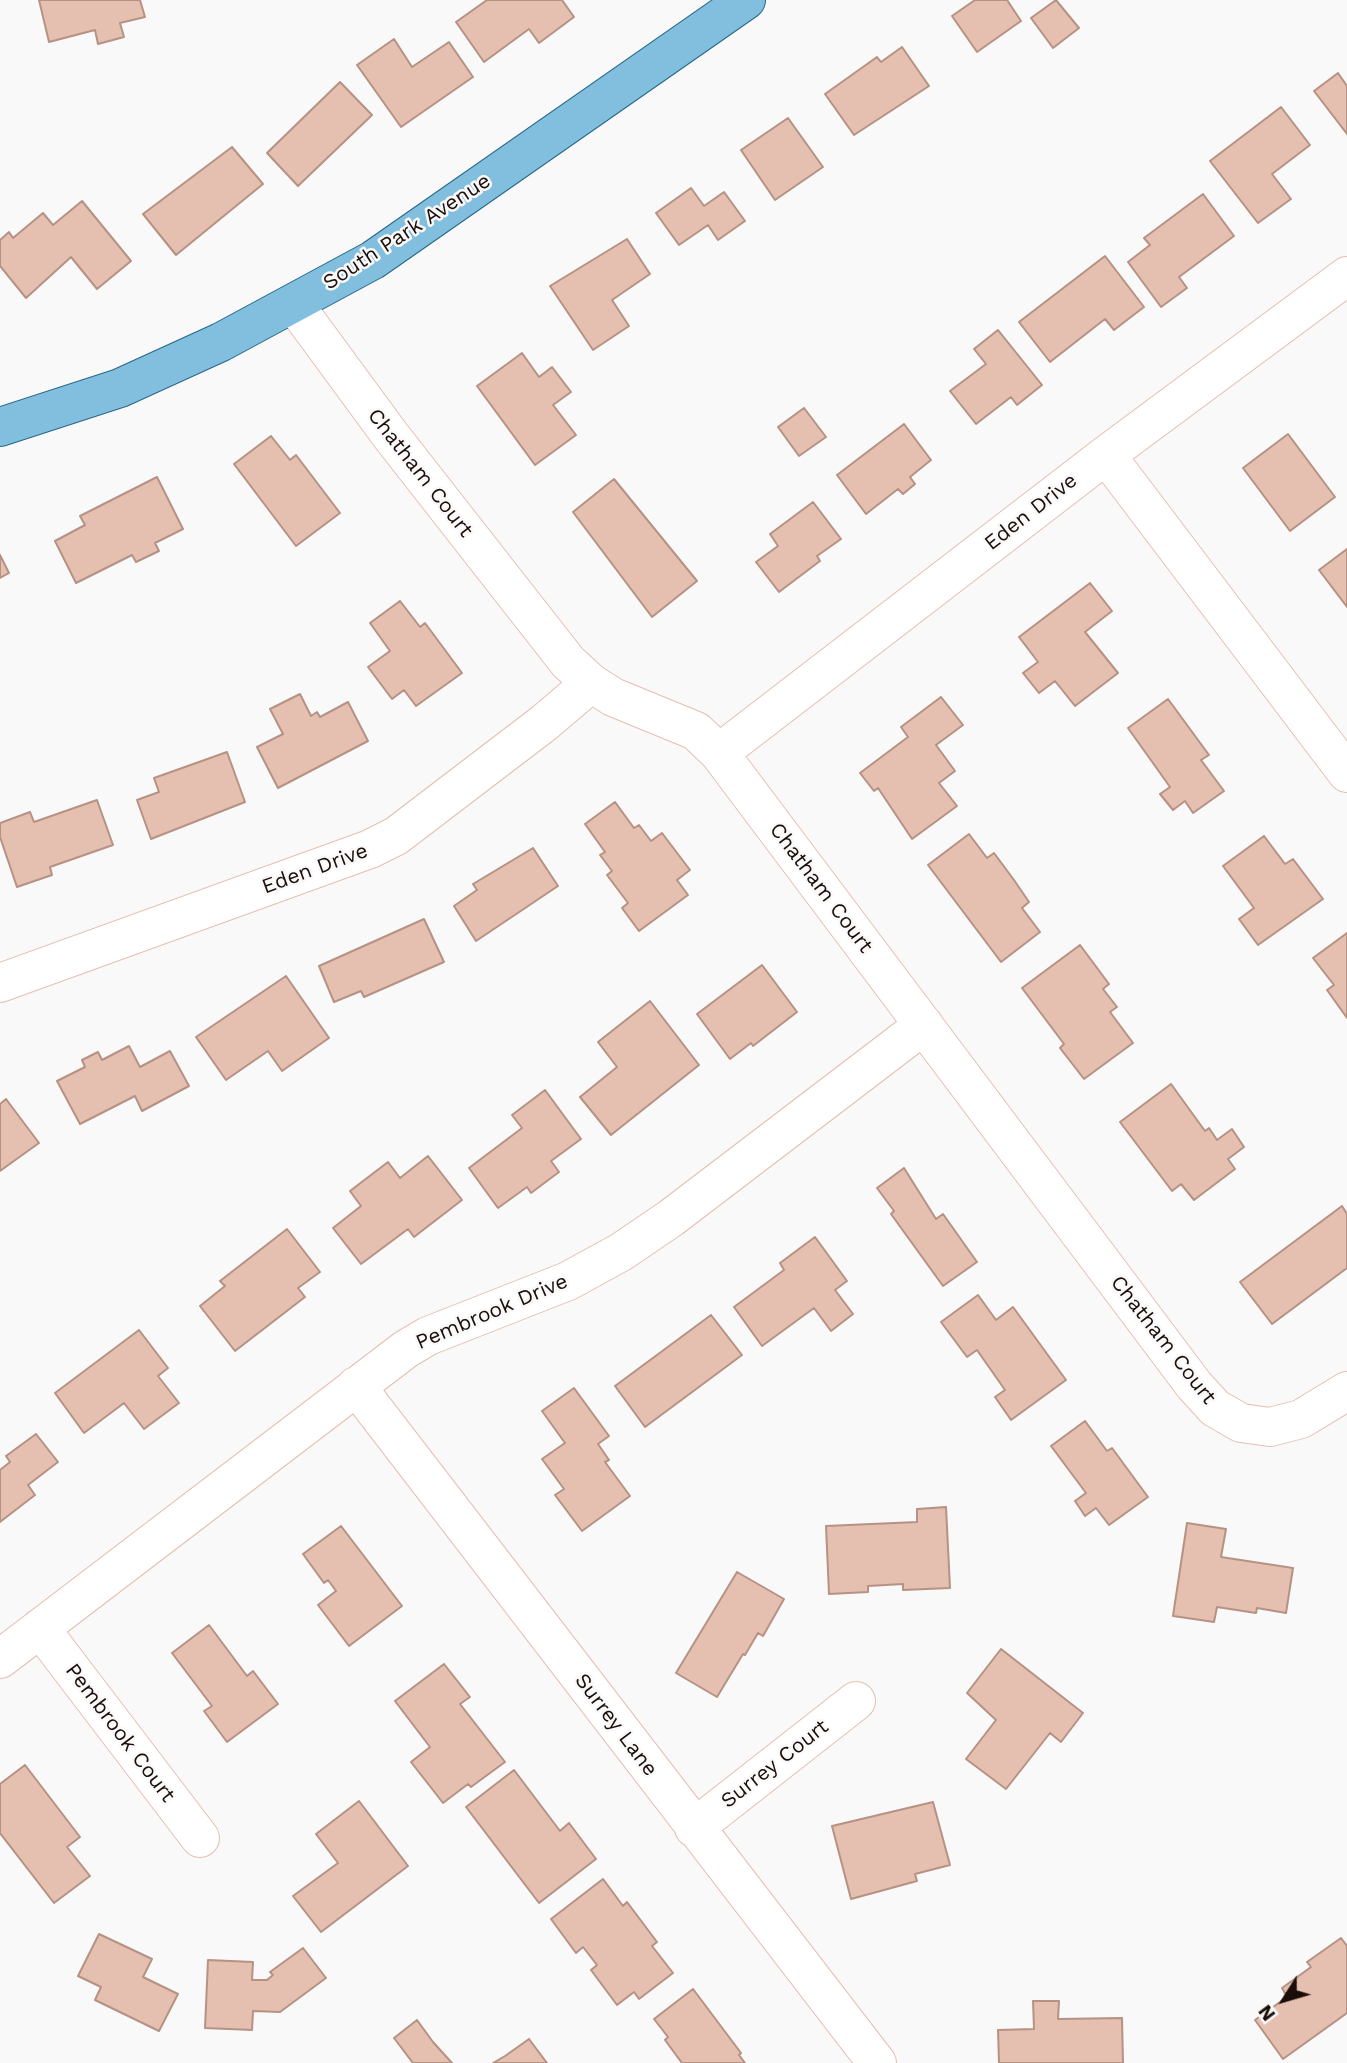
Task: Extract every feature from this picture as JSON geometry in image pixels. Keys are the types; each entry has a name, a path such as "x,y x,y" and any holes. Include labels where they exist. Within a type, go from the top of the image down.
{"main road":[{"name":"South Park Avenue","path":"0,426 120,388 294,304 373,260 747,0"}],"street":[{"name":"Eden Drive","path":"719,753 1106,455 1347,276"},
{"name":"Chatham Court","path":"294,304 391,436 539,627 591,683 612,696 696,731 719,753 1194,1385 1215,1408 1241,1423 1270,1427 1301,1419 1326,1407 1347,1391"},
{"path":"1106,455 1347,774"},
{"name":"Eden Drive","path":"0,983 370,849 396,836 544,723 591,683"},
{"name":"Pembrook Drive","path":"0,1659 356,1386 428,1336 568,1281 621,1252 671,1218 924,1025"},
{"name":"Surrey Lane","path":"356,1386 877,2063"},
{"name":"Pembrook Court","path":"40,1628 200,1838"},
{"name":"Surrey Court","path":"694,1828 856,1701"}],"building":[{"path":"39,0 140,0 145,17 120,23 124,37 98,44 95,30 49,42"},
{"path":"487,0 562,0 574,17 539,43 529,29 484,62 456,22"},
{"path":"975,0 1007,0 1021,21 977,52 952,16"},
{"path":"1056,0 1079,28 1053,48 1031,18"},
{"path":"394,39 412,67 449,42 473,77 401,127 357,65"},
{"path":"902,47 929,86 854,135 825,94 877,57 881,62"},
{"path":"1338,73 1347,86 1347,134 1314,91"},
{"path":"340,82 372,115 298,186 267,153"},
{"path":"1281,107 1310,145 1272,174 1291,199 1258,223 1210,161"},
{"path":"788,118 823,167 775,200 741,150"},
{"path":"232,147 263,184 176,255 143,214"},
{"path":"691,188 704,206 724,192 745,221 718,240 708,225 679,245 656,213"},
{"path":"1203,194 1234,236 1179,277 1187,288 1161,307 1128,262 1150,245 1144,238"},
{"path":"82,201 131,261 97,289 71,257 26,298 0,266 0,240 9,232 13,238 43,213 53,225"},
{"path":"627,239 650,274 612,300 629,326 593,350 550,286"},
{"path":"1105,256 1144,307 1114,330 1105,319 1050,362 1019,322"},
{"path":"998,330 1042,385 1017,405 1011,397 976,424 950,391 986,364 974,349"},
{"path":"522,353 539,377 552,367 571,392 553,405 576,435 535,465 477,386"},
{"path":"804,408 826,437 799,456 778,427"},
{"path":"904,424 931,460 910,477 915,484 903,494 898,489 866,514 837,475"},
{"path":"1288,434 1335,497 1290,531 1243,468"},
{"path":"271,436 290,460 296,455 340,513 296,546 234,464"},
{"path":"157,477 183,529 155,543 159,551 136,562 132,555 76,583 55,541 85,525 80,516"},
{"path":"614,479 697,581 652,617 573,512"},
{"path":"813,502 841,539 817,556 820,561 779,592 756,562 778,546 770,534"},
{"path":"1347,549 1347,607 1319,570"},
{"path":"0,555 9,573 0,578"},
{"path":"1090,583 1112,611 1085,632 1118,673 1075,706 1055,681 1039,693 1023,673 1038,662 1019,637"},
{"path":"400,601 420,627 425,623 462,673 416,706 404,690 392,699 368,667 390,651 370,623"},
{"path":"300,694 311,716 317,712 320,717 348,702 368,741 278,788 257,747 283,734 270,709"},
{"path":"941,697 963,725 936,745 955,771 939,783 957,806 912,839 878,788 874,791 860,773 908,737 901,727"},
{"path":"1168,699 1209,755 1201,760 1224,791 1193,813 1185,801 1173,810 1160,794 1170,787 1128,728"},
{"path":"227,752 245,802 151,839 137,800 159,792 154,778"},
{"path":"97,800 113,845 50,867 52,875 17,887 0,837 0,823 30,812 34,822"},
{"path":"615,802 634,828 639,825 651,841 662,833 690,870 677,880 688,895 639,931 622,908 628,903 607,875 612,871 600,855 605,852 585,824"},
{"path":"969,834 987,858 994,853 1014,880 1029,902 1022,908 1040,932 1001,962 928,865"},
{"path":"1264,836 1285,864 1293,859 1323,899 1258,945 1239,919 1254,908 1223,866"},
{"path":"533,848 558,886 476,941 454,906 477,890 473,884"},
{"path":"424,919 444,962 364,997 361,991 334,1002 319,966"},
{"path":"1347,933 1347,1018 1327,990 1334,985 1313,958"},
{"path":"1080,945 1109,984 1103,989 1117,1007 1110,1012 1133,1043 1084,1079 1060,1048 1064,1044 1022,988"},
{"path":"762,965 797,1012 753,1046 751,1043 730,1059 697,1014"},
{"path":"286,976 329,1038 282,1071 268,1051 226,1080 196,1037"},
{"path":"650,1001 699,1065 611,1135 580,1097 617,1067 598,1042"},
{"path":"129,1046 140,1067 170,1051 189,1086 142,1111 135,1096 80,1124 57,1081 85,1067 82,1060 98,1052 102,1060"},
{"path":"1171,1084 1205,1131 1209,1128 1217,1140 1232,1129 1244,1147 1228,1159 1235,1169 1194,1200 1181,1184 1172,1191 1120,1122"},
{"path":"545,1090 581,1139 551,1161 559,1172 531,1193 527,1187 498,1208 469,1168 522,1128 512,1115"},
{"path":"6,1099 39,1143 0,1171 0,1104"},
{"path":"428,1156 462,1200 414,1237 408,1229 361,1264 333,1228 361,1206 350,1191 388,1162 400,1178"},
{"path":"904,1168 936,1219 943,1214 977,1262 943,1286 891,1214 894,1211 877,1188"},
{"path":"1342,1206 1347,1214 1347,1268 1272,1324 1240,1282"},
{"path":"287,1229 320,1272 298,1288 305,1297 235,1351 200,1306 225,1286 220,1281"},
{"path":"815,1237 847,1281 835,1290 853,1314 831,1331 814,1308 762,1346 734,1307 784,1270 780,1263"},
{"path":"978,1295 996,1320 1013,1307 1066,1380 1011,1420 995,1397 1005,1390 977,1350 967,1357 941,1322"},
{"path":"711,1315 742,1355 645,1427 615,1386"},
{"path":"139,1330 168,1368 158,1376 179,1403 144,1429 124,1403 84,1433 55,1393"},
{"path":"574,1388 609,1436 598,1444 609,1460 605,1462 630,1496 582,1531 555,1495 564,1489 542,1459 565,1443 542,1411"},
{"path":"1085,1421 1107,1451 1112,1448 1148,1497 1109,1525 1096,1508 1085,1516 1075,1501 1086,1493 1051,1446"},
{"path":"36,1434 58,1462 28,1485 35,1495 0,1522 0,1470 10,1462 6,1456"},
{"path":"946,1507 950,1588 903,1590 903,1584 868,1586 868,1592 829,1594 826,1526 917,1522 917,1509"},
{"path":"1187,1523 1226,1529 1221,1557 1293,1568 1286,1613 1257,1608 1256,1613 1217,1607 1214,1622 1173,1616"},
{"path":"341,1526 402,1606 349,1646 318,1605 336,1591 328,1580 324,1583 303,1554"},
{"path":"737,1572 784,1599 763,1636 758,1633 717,1697 676,1673"},
{"path":"209,1625 247,1676 253,1671 278,1704 227,1742 204,1711 212,1706 172,1653"},
{"path":"1001,1649 1083,1713 1061,1742 1050,1733 1006,1789 966,1759 996,1720 967,1693"},
{"path":"444,1664 470,1697 460,1704 505,1762 443,1803 411,1762 430,1747 395,1701"},
{"path":"25,1765 80,1837 67,1847 90,1876 54,1903 0,1833 0,1784"},
{"path":"514,1770 560,1831 569,1823 596,1859 539,1903 466,1807"},
{"path":"359,1801 408,1866 321,1932 293,1896 338,1863 316,1834"},
{"path":"933,1802 950,1865 915,1874 917,1881 851,1899 832,1826"},
{"path":"603,1879 623,1906 627,1902 657,1942 652,1946 673,1973 639,1999 634,1992 617,2005 591,1970 597,1965 583,1947 576,1953 551,1919"},
{"path":"99,1934 152,1959 143,1977 178,1994 159,2031 95,2000 101,1987 78,1976"},
{"path":"1341,1938 1347,1946 1347,2013 1283,2059 1255,2020 1287,1997 1282,1988 1311,1967 1307,1962"},
{"path":"303,1948 326,1978 280,2012 253,2011 252,2030 205,2028 208,1960 253,1962 252,1980 267,1980 273,1975 270,1972"},
{"path":"693,1989 741,2053 739,2055 745,2063 682,2063 665,2040 668,2037 654,2019"},
{"path":"1033,2001 1059,2001 1058,2019 1122,2018 1123,2063 999,2063 998,2030 1034,2029"},
{"path":"417,2020 452,2063 413,2063 394,2038"},
{"path":"529,2039 547,2063 493,2063 505,2056"}]}
